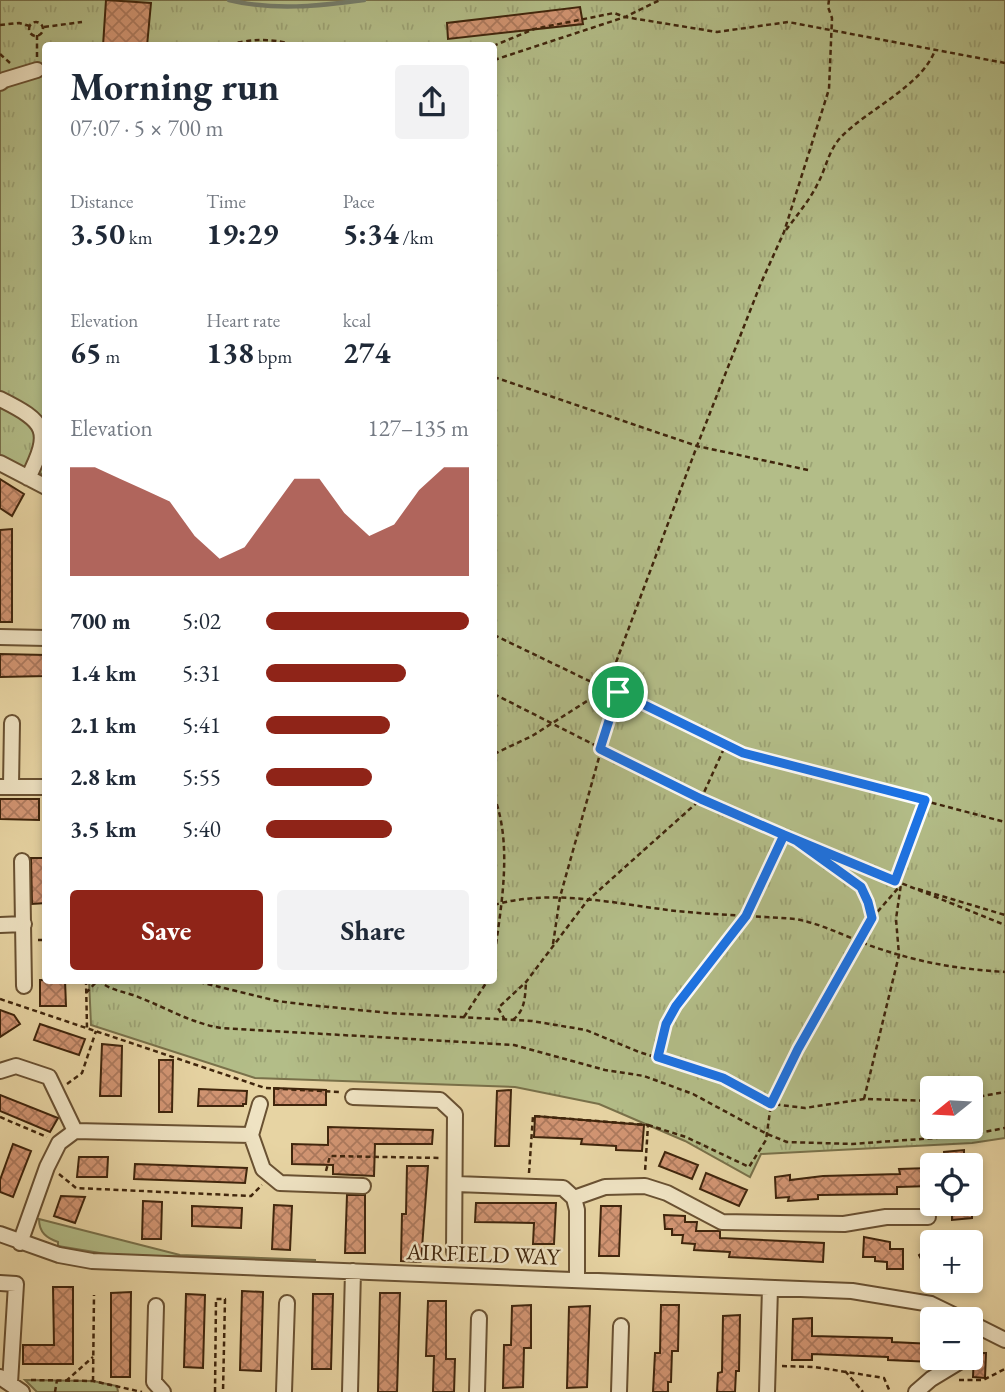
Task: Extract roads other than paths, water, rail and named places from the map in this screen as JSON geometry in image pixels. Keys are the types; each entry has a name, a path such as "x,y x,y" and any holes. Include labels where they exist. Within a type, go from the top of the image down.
{"street":[{"path":"0,83 37,70"},
{"path":"0,399 37,421 42,437"},
{"path":"28,478 42,444"},
{"path":"0,463 42,485"},
{"path":"0,637 42,638"},
{"path":"12,723 5,787 42,787"},
{"path":"22,862 24,986"},
{"path":"0,925 24,924"},
{"path":"0,1071 16,1066 49,1077 75,1131"},
{"path":"346,1094 440,1101 455,1114 454,1252"},
{"path":"260,1104 251,1135 263,1169 271,1176 280,1183 363,1185"},
{"path":"20,1243 45,1172 60,1143 75,1131 251,1135"},
{"path":"456,1184 563,1188 574,1198 577,1210 577,1280"},
{"path":"574,1198 605,1187 645,1186 722,1222 844,1224 886,1217 928,1217"},
{"name":"AIRFIELD WAY","path":"0,1234 59,1255 92,1261 852,1291 892,1296 937,1307"},
{"path":"350,1392 353,1271"},
{"path":"0,1283 16,1284 7,1378 22,1392"},
{"path":"767,1392 770,1289"},
{"path":"284,1392 287,1303"},
{"path":"156,1306 154,1382 163,1392"},
{"path":"477,1392 479,1318"},
{"path":"619,1392 621,1326"},
{"path":"983,1328 1005,1340"},
{"path":"916,1392 946,1370"}],"waterway":[{"path":"229,0 279,6 314,6 364,0"}]}
